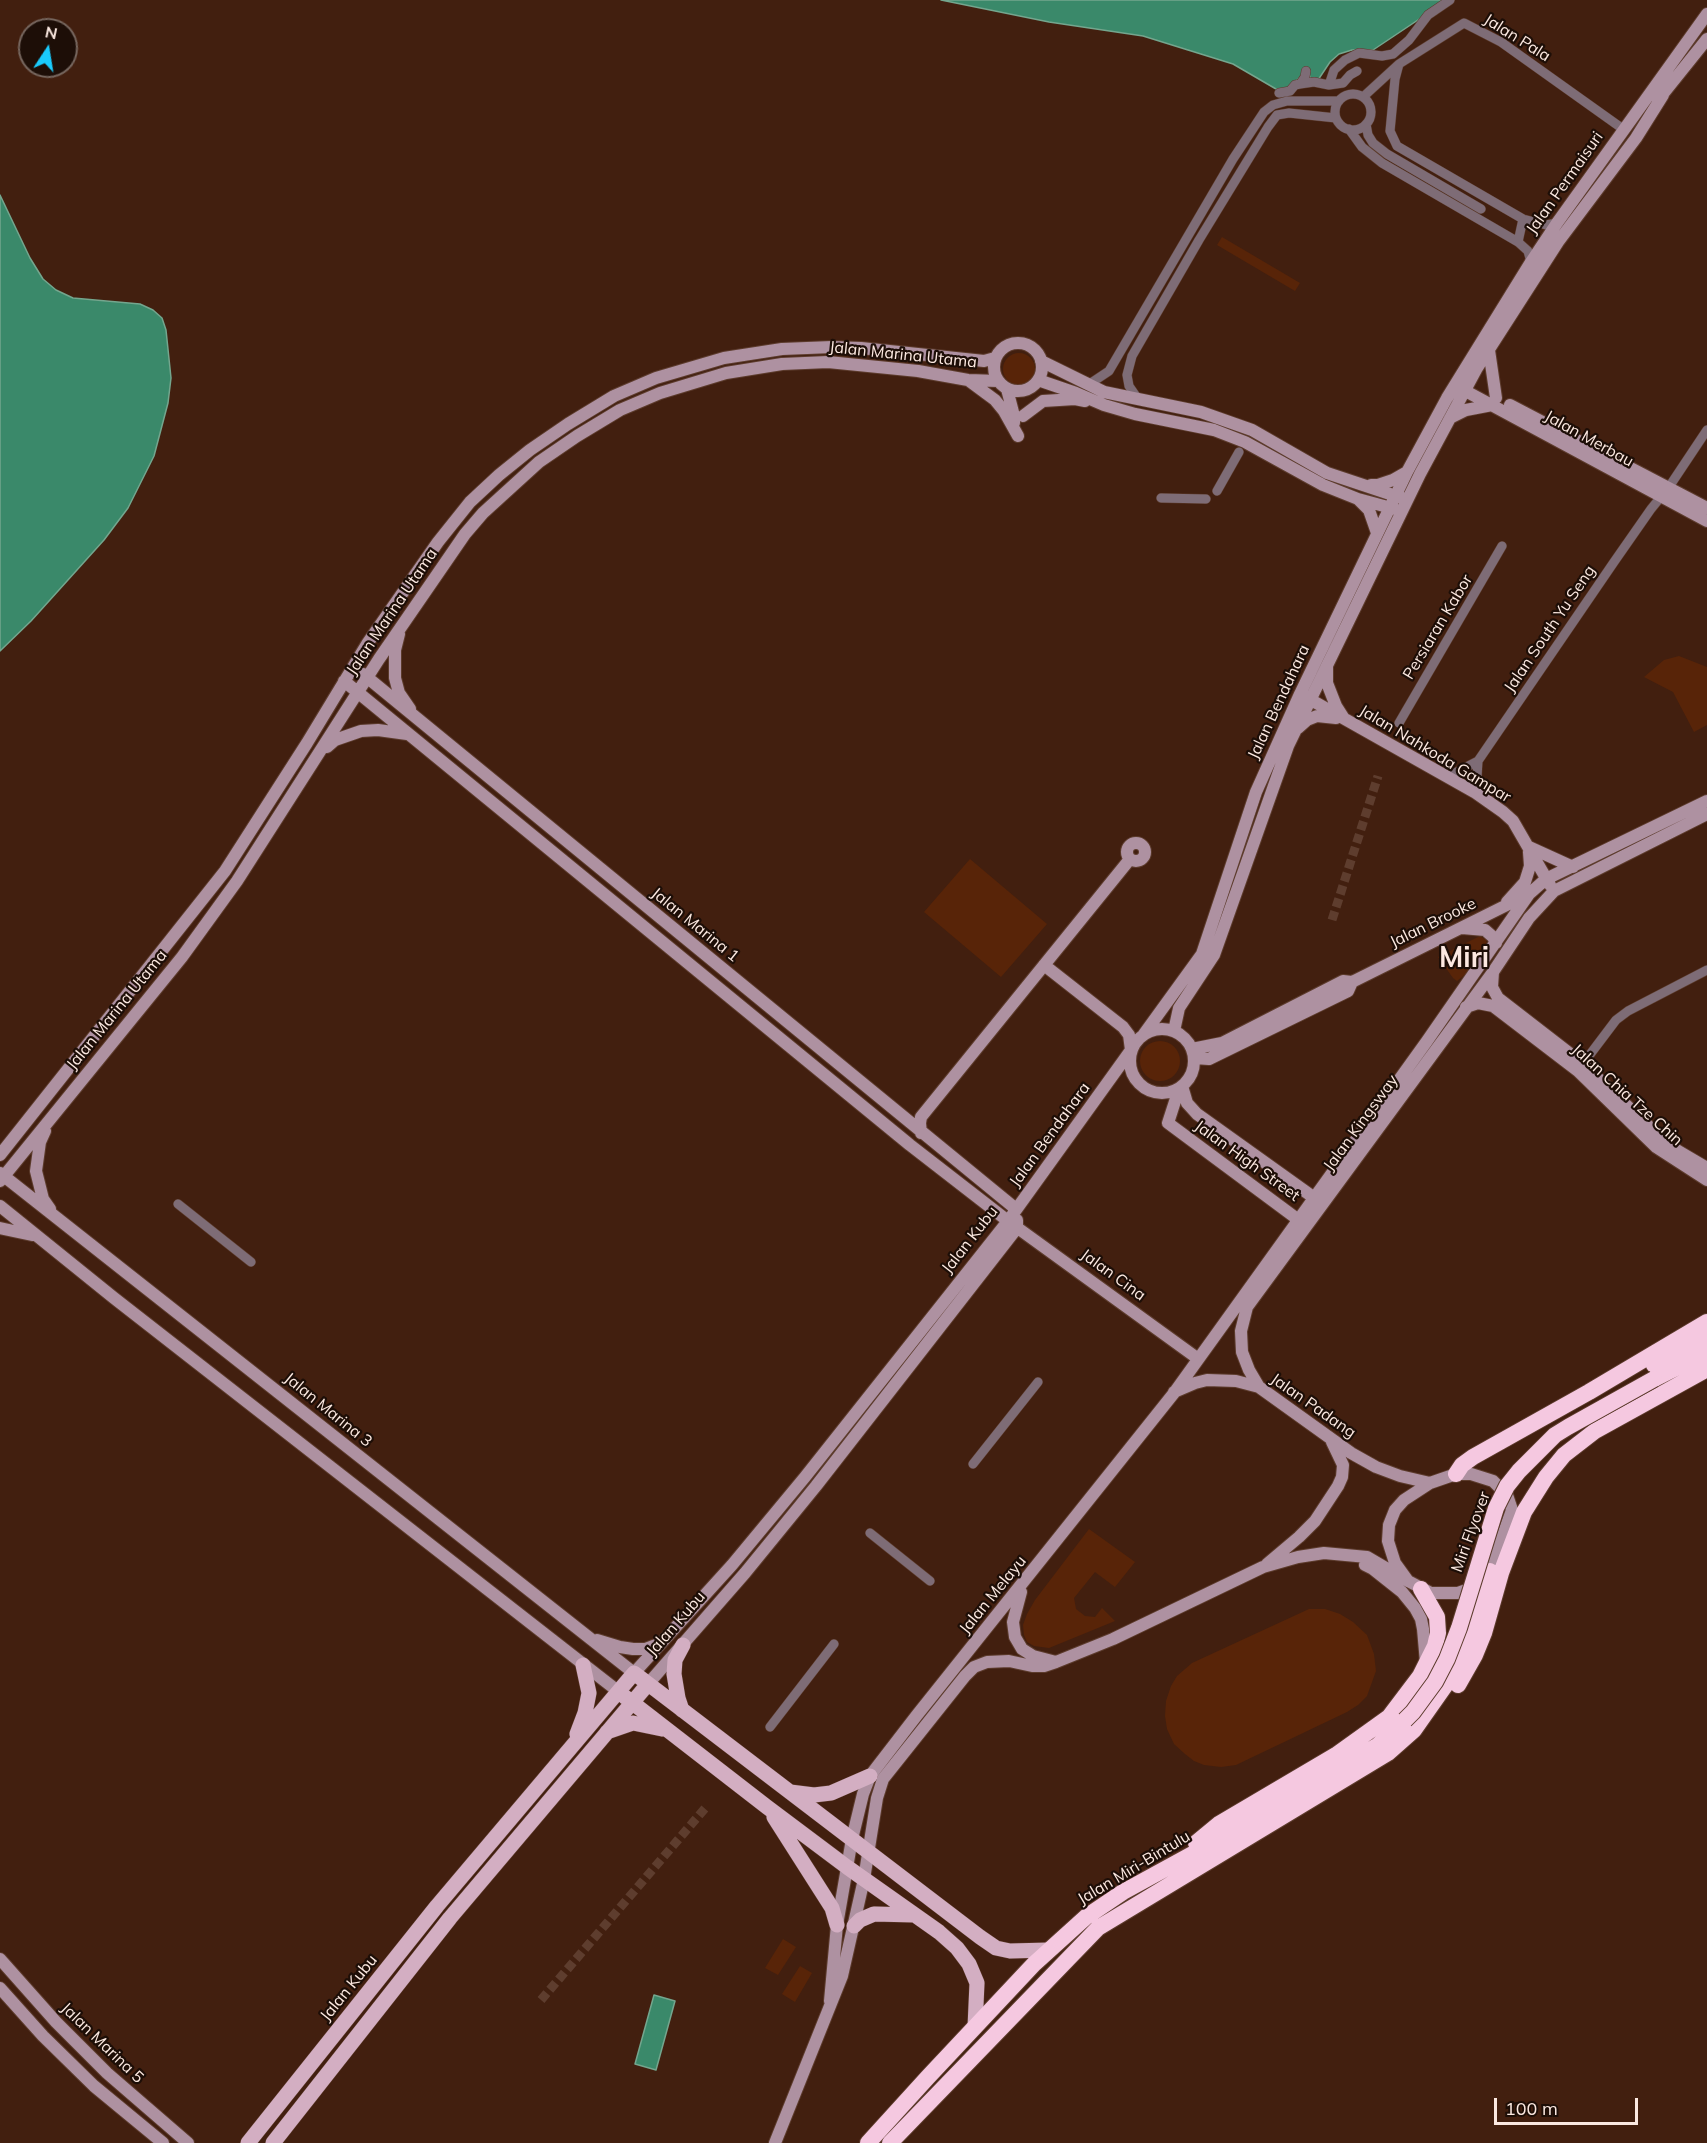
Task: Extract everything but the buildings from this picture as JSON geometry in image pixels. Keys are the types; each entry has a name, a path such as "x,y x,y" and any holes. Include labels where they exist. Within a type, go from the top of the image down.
{"highway":[{"path":"1456,1474 1462,1465 1473,1457 1707,1322"},
{"path":"1589,1392 1641,1371 1707,1338"},
{"path":"1410,1725 1434,1718 1461,1680 1475,1655 1514,1537 1524,1512 1545,1477 1564,1455 1581,1441 1628,1412 1659,1386 1707,1352"},
{"path":"1512,1510 1535,1473 1558,1449 1581,1431 1659,1386 1707,1369"},
{"name":"Miri Flyover","path":"1410,1725 1413,1712 1435,1682 1447,1659 1459,1628 1496,1508 1519,1471 1541,1448 1568,1427 1659,1386"},
{"path":"1410,1725 1452,1676 1471,1630 1490,1571"},
{"path":"1172,1863 1219,1824 1336,1755 1389,1716 1420,1676 1435,1646 1438,1633 1437,1617 1414,1585"},
{"name":"Jalan Miri-Bintulu","path":"868,2143 1049,1950 1086,1917 1123,1892 1172,1863 1229,1834 1410,1725"},
{"name":"Jalan Miri-Bintulu","path":"890,2143 1098,1928 1388,1753 1410,1725"},
{"path":"928,2077 941,2089"}],"main road":[{"path":"682,1710 674,1674 675,1660 683,1645"},
{"path":"573,1745 588,1704 589,1693 583,1665"},
{"name":"Jalan Kubu","path":"248,2143 430,1915 634,1673 996,1948 1010,1951 1049,1950"},
{"name":"Jalan Kubu","path":"273,2143 450,1918 648,1684"},
{"path":"619,1692 847,1868 957,1947 969,1964 977,1983 975,2027"},
{"path":"606,1732 619,1726 633,1724 647,1724 668,1730"},
{"path":"787,1791 814,1795 831,1792 870,1776"},
{"path":"767,1807 832,1908 837,1925"},
{"path":"854,1926 860,1920 874,1914 915,1915"}],"street":[{"path":"1368,64 1382,56 1393,54 1409,40 1428,15 1450,0"},
{"name":"Jalan Permaisuri","path":"1462,383 1531,262 1623,129 1707,14"},
{"name":"Jalan Pala","path":"1363,97 1399,64 1464,23 1501,42 1623,129"},
{"path":"1623,129 1634,130 1706,38"},
{"path":"1329,85 1334,70 1345,60 1359,53 1382,56"},
{"path":"1399,64 1390,131 1397,146 1523,219 1546,225 1557,223"},
{"path":"1300,84 1306,71"},
{"path":"1279,93 1290,91 1295,85 1300,84 1343,83 1357,71"},
{"path":"1088,386 1109,371 1227,168 1264,112 1273,105 1287,101 1339,101 1353,94 1363,97 1370,107 1371,113 1366,124 1361,128 1344,127 1336,118 1336,106 1339,101"},
{"name":"Jalan Permaisuri","path":"1462,383 1489,350 1558,242 1636,138 1663,95"},
{"path":"1138,399 1129,386 1127,375 1132,356 1268,127 1277,115 1289,113 1336,118"},
{"path":"1366,124 1373,143 1384,158"},
{"path":"1349,129 1362,147 1479,213 1528,251 1531,262"},
{"path":"1479,213 1486,199"},
{"path":"1518,242 1523,219"},
{"path":"1002,385 1024,391 1034,385 1041,374 1041,361 1034,349 1020,343 1005,346 995,358 993,366 1014,416 1014,427"},
{"name":"Jalan Marina Utama","path":"0,1155 225,871 352,668 438,542 470,502 530,450 614,396 684,369 724,358 782,349 861,348 984,362 995,358"},
{"path":"1449,419 1466,410 1494,402 1489,350"},
{"path":"1041,361 1104,392 1233,418 1327,473 1364,485 1399,504"},
{"name":"Jalan Marina Utama","path":"1,1177 182,957 237,881 400,627 465,534 509,487 539,462 621,410 660,393 726,373 782,364 828,362 906,369 1002,385"},
{"path":"968,380 995,400 1018,436 1023,416 1024,391"},
{"path":"1038,380 1104,405"},
{"name":"Jalan Merbau","path":"1462,383 1665,492 1707,521"},
{"name":"Jalan Bendahara","path":"1174,1031 1179,1008 1214,956 1305,697 1328,662 1399,504 1449,419 1462,383"},
{"name":"Jalan Bendahara","path":"1144,1034 1202,954 1256,792 1305,697 1377,533 1399,504 1407,472 1462,383"},
{"path":"1023,416 1043,401 1075,399 1214,430 1245,442 1308,478 1358,499 1399,504"},
{"name":"Jalan South Yu Seng","path":"1447,777 1478,760 1707,430"},
{"path":"1217,491 1239,452"},
{"path":"1364,485 1378,485 1407,472"},
{"name":"Jalan Merbau","path":"1665,492 1707,508"},
{"path":"1161,498 1206,499"},
{"path":"1358,499 1369,510 1377,533"},
{"name":"Persiaran Kabor","path":"1399,723 1502,546"},
{"path":"400,627 395,650 395,678 399,693 419,722"},
{"path":"1328,662 1327,683 1344,719"},
{"name":"Jalan Marina 1","path":"352,668 544,822 1016,1209"},
{"name":"Jalan Marina 1","path":"344,681 910,1145 1013,1224"},
{"name":"Jalan Nahkoda Gampar","path":"1305,697 1476,793 1513,821 1554,891"},
{"path":"1295,730 1307,720 1317,716 1344,719"},
{"path":"321,752 335,740 362,731 378,730 409,734"},
{"path":"1476,793 1478,760"},
{"path":"1529,894 1546,879 1707,801"},
{"path":"1529,894 1554,891 1707,814"},
{"path":"1496,910 1511,899 1525,882 1530,866 1529,848 1573,867"},
{"path":"921,1133 921,1117 1130,859"},
{"name":"Jalan Kingsway","path":"1197,1358 1303,1223 1493,972 1529,918 1554,891"},
{"name":"Jalan Kingsway","path":"1319,1201 1529,894"},
{"name":"Jalan Brooke","path":"1193,1054 1209,1059 1348,991 1352,982 1529,894"},
{"path":"1461,928 1485,930 1496,943"},
{"path":"1044,965 1129,1035 1130,1069 1144,1088 1159,1094 1181,1088 1192,1074 1193,1054 1182,1036 1174,1031 1153,1030 1137,1040 1131,1050"},
{"path":"1580,1067 1616,1020 1628,1011 1707,970"},
{"name":"Jalan Chia Tze Chin","path":"1493,972 1492,987 1498,998 1660,1138 1707,1168"},
{"name":"Jalan Chia Tze Chin","path":"1466,1007 1478,1003 1493,1006 1580,1067 1656,1147 1707,1180"},
{"name":"Jalan Bendahara","path":"1016,1209 1131,1050"},
{"name":"Jalan High Street","path":"1181,1088 1187,1102 1197,1114 1319,1201"},
{"name":"Jalan High Street","path":"1181,1088 1168,1123 1303,1223"},
{"path":"53,1114 40,1142 36,1171 43,1199 54,1215"},
{"name":"Jalan Marina 3","path":"1,1177 54,1215 634,1673"},
{"path":"178,1204 251,1262"},
{"path":"0,1206 619,1692"},
{"name":"Jalan Kubu","path":"648,1684 816,1486 1013,1224 1016,1209"},
{"name":"Jalan Kingsway","path":"1259,1387 1242,1352 1240,1331 1243,1318 1247,1308 1303,1223"},
{"name":"Jalan Kubu","path":"634,1673 732,1565 1013,1224"},
{"name":"Jalan Cina","path":"1013,1224 1197,1358"},
{"path":"0,1228 36,1236"},
{"name":"Jalan Melayu","path":"831,2001 837,1925 852,1839 870,1776 1174,1393 1197,1358"},
{"name":"Jalan Padang","path":"1174,1393 1207,1380 1236,1381 1259,1387 1376,1467 1400,1476 1431,1483"},
{"path":"973,1464 1038,1382"},
{"path":"1263,1567 1315,1521 1338,1486 1342,1477 1343,1465 1328,1436"},
{"path":"775,2143 842,1976 864,1879 877,1798 883,1779 965,1676 975,1667 987,1662 1009,1661 1044,1666 1056,1662 1113,1639 1263,1567 1298,1557 1336,1553 1367,1557 1414,1585 1431,1593 1458,1593 1472,1588 1490,1571 1512,1510 1507,1495 1493,1481 1471,1474 1456,1474 1431,1483 1404,1500 1395,1510 1389,1525 1388,1541 1395,1563 1414,1585"},
{"path":"870,1533 930,1581"},
{"path":"1336,1553 1373,1569 1409,1600 1420,1619 1426,1664"},
{"path":"1026,1581 1013,1622 1015,1637 1022,1649 1032,1656 1056,1662"},
{"path":"582,1634 608,1644 633,1649 663,1643"},
{"path":"770,1728 834,1644"},
{"name":"Jalan Marina 5","path":"0,1959 56,2022 106,2073 188,2143"},
{"name":"Jalan Marina 5","path":"0,1988 43,2036 94,2086 163,2143"}],"shaded area":[{"path":"941,0 1448,0 1373,50 1352,50 1339,54 1330,62 1318,80 1311,81 1308,70 1288,88 1276,89 1233,64 1143,36 1049,22"},
{"path":"0,195 30,258 43,279 56,290 73,298 140,304 153,310 162,318 166,330 171,378 168,403 154,456 128,508 104,540 31,621 0,651"},
{"path":"1222,237 1300,283 1295,291 1217,245"},
{"path":"1019,353 1030,358 1035,369 1030,380 1019,385 1008,380 1003,369 1008,358"},
{"path":"1679,656 1707,667 1707,725 1694,732 1673,692 1644,677 1664,660"},
{"path":"970,859 1047,924 1001,977 924,912"},
{"path":"1480,936 1486,940 1487,944 1466,974 1457,981 1438,957"},
{"path":"1160,1041 1168,1042 1174,1047 1179,1053 1179,1069 1174,1075 1168,1080 1160,1081 1152,1080 1146,1075 1141,1069 1140,1061 1141,1053 1146,1047 1152,1042"},
{"path":"1089,1529 1135,1562 1115,1587 1095,1572 1074,1598 1076,1609 1085,1616 1095,1617 1102,1608 1115,1621 1049,1648 1034,1646 1027,1642 1024,1635 1023,1625 1027,1614"},
{"path":"1309,1609 1325,1609 1340,1614 1367,1635 1374,1654 1376,1671 1367,1696 1358,1705 1236,1765 1221,1767 1204,1765 1194,1761 1174,1744 1167,1729 1165,1716 1166,1701 1177,1676 1192,1663"},
{"path":"783,1939 796,1947 778,1975 765,1968"},
{"path":"800,1966 812,1973 795,2002 782,1994"},
{"path":"654,1995 675,2001 656,2070 635,2064"}],"tunnel":[{"path":"1332,920 1378,776"},
{"path":"541,2000 707,1806"}],"district":[{"name":"Miri","path":"1464,959"}]}
